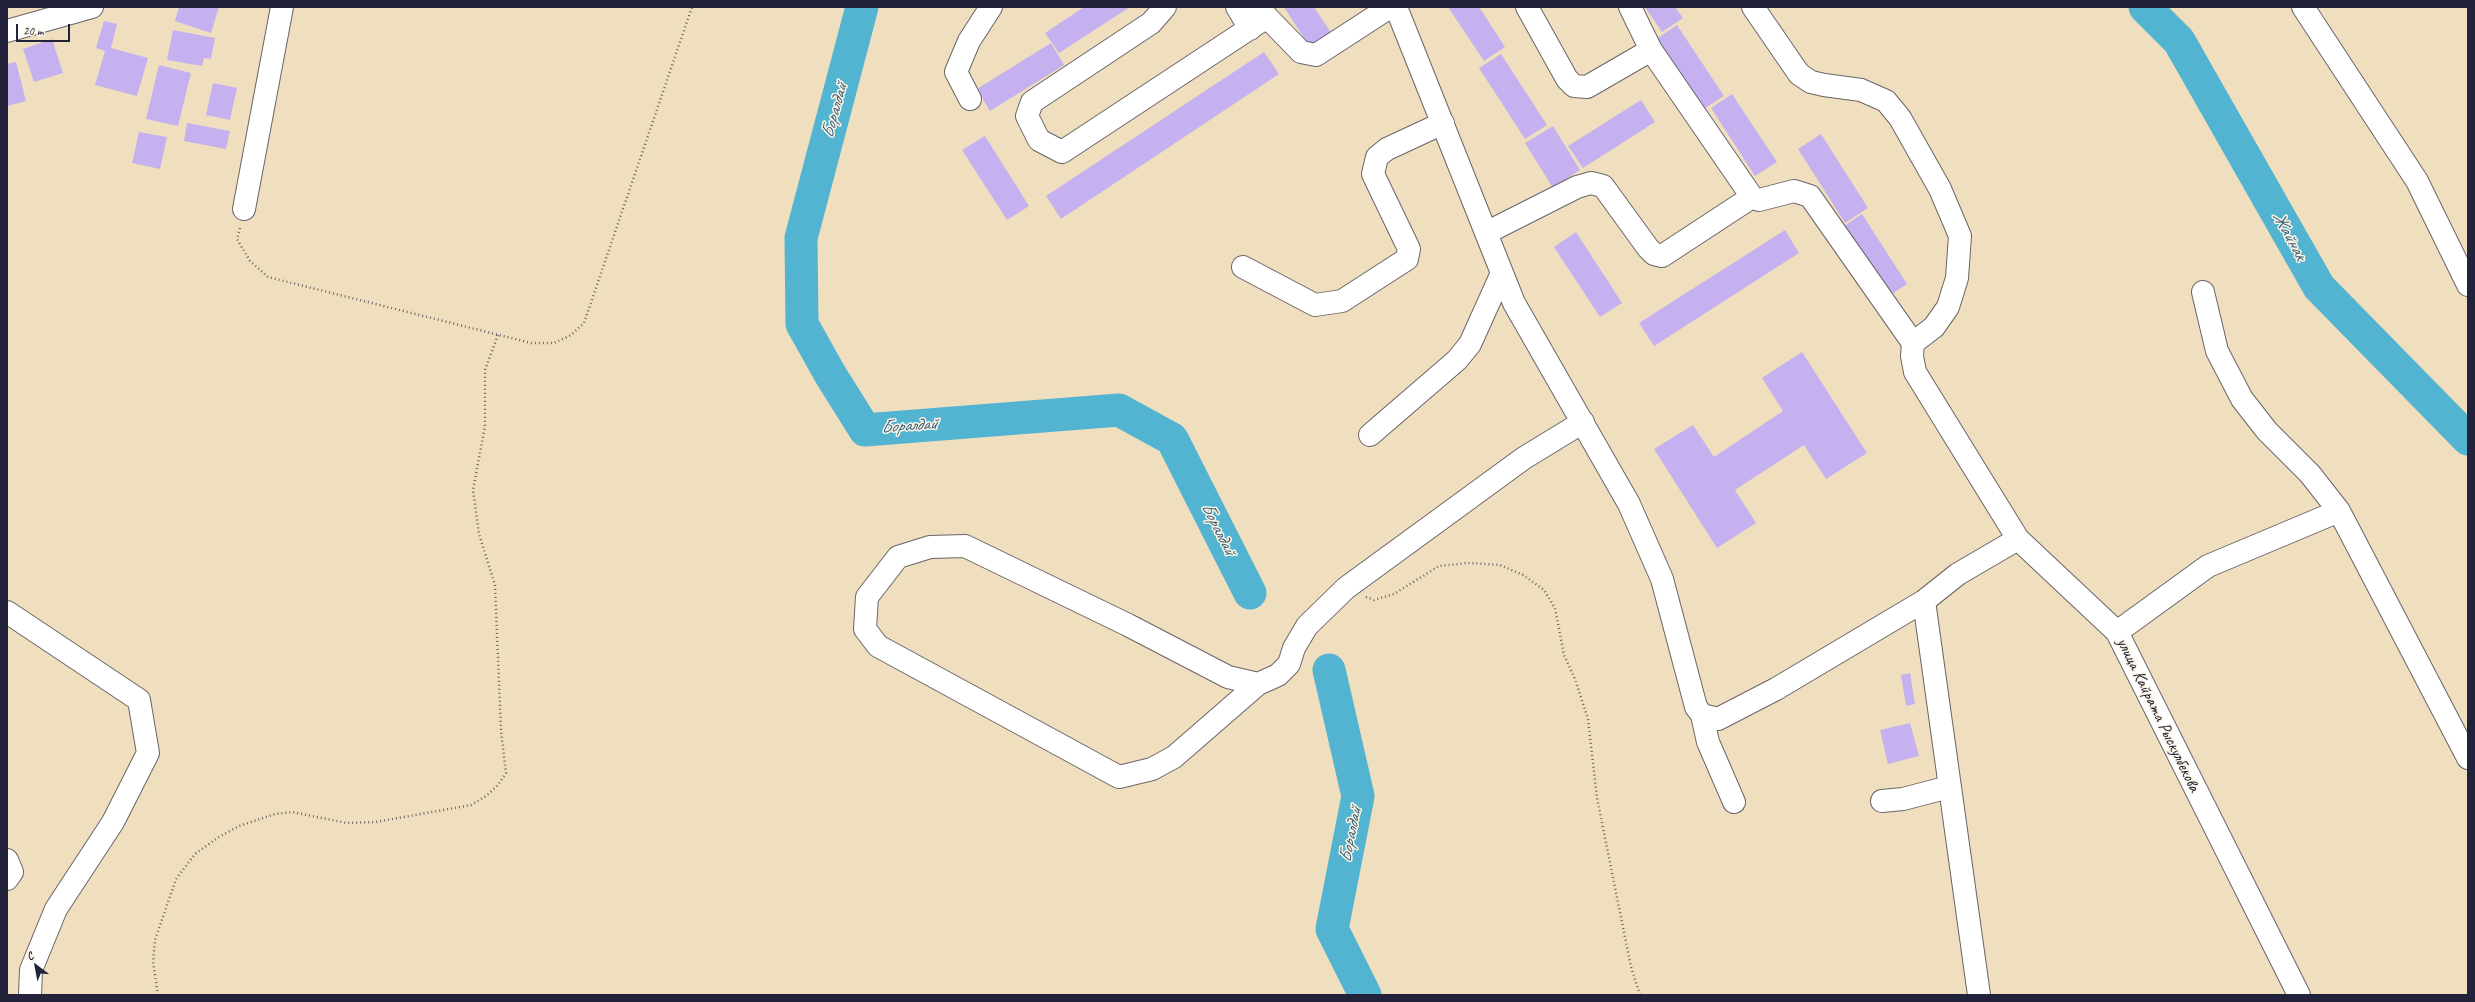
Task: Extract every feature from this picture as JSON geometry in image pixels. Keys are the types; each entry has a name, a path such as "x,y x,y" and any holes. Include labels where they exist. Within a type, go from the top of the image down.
{"street":[{"path":"7,31 92,7"},
{"path":"244,209 282,7"},
{"path":"970,99 956,72 969,41 991,7"},
{"path":"1165,7 1151,23 1032,102 1027,116 1039,140 1062,152 1259,18"},
{"path":"1237,7 1259,18 1301,52 1316,55 1390,7"},
{"path":"1396,7 1434,99 1514,303 1629,504 1662,579 1696,707 1702,715 1708,742 1734,802"},
{"path":"1527,7 1567,79 1574,86 1587,87 1651,50"},
{"path":"1630,7 1651,50 1752,197 1760,200 1794,191 1810,196 1913,343 1912,356 1915,372 2018,539 2117,632"},
{"path":"1753,7 1799,74 1811,82 1861,90 1886,101 1900,118 1940,189 1960,236 1956,278 1948,307 1934,327 1913,343"},
{"path":"2303,7 2417,181 2468,285"},
{"path":"1243,267 1315,305 1342,301 1407,259 1409,249 1373,174 1377,157 1387,148 1443,122"},
{"path":"1486,233 1578,187 1591,183 1603,186 1648,248 1654,254 1662,256 1752,197"},
{"path":"1370,435 1457,360 1466,349 1479,326 1502,273"},
{"path":"2203,292 2217,351 2242,399 2267,431 2310,474 2339,511 2468,758"},
{"path":"1258,684 1228,677 1128,624 964,546 930,547 898,557 867,597 865,629 878,646 1120,777 1152,770 1174,757 1258,684 1278,675 1289,664 1294,648 1307,626 1346,588 1524,458 1583,422"},
{"name":"улица Кайрата Рыскулбекова","path":"2299,995 2117,632 2208,566 2339,511"},
{"path":"1702,715 1718,719 1776,689 1924,601 1958,574 2018,539"},
{"path":"1924,601 1979,995"},
{"path":"7,612 140,700 148,753 113,822 56,909 31,970 30,995"},
{"path":"1882,801 1903,799 1949,787"},
{"path":"7,860 12,872 7,879"}],"path":[{"path":"244,209 237,239 250,261 268,277 531,343 554,343 571,335 584,323 692,7"},
{"path":"158,995 153,962 155,940 176,879 195,854 219,837 239,826 286,813 347,823 376,822 471,804 486,796 497,786 506,773 501,732 495,585 479,534 473,490 485,426 485,370 498,335"},
{"path":"1346,588 1374,600 1394,594 1440,566 1468,563 1500,565 1523,575 1544,590 1555,608 1564,655 1575,679 1588,720 1597,798 1631,967 1640,995"}],"building":[{"path":"179,7 219,7 211,33 175,21"},
{"path":"1084,7 1130,7 1059,53 1045,33"},
{"path":"1284,7 1314,7 1334,37 1313,52"},
{"path":"1448,7 1479,7 1505,47 1484,61"},
{"path":"1645,7 1675,7 1683,18 1662,32"},
{"path":"104,21 117,24 111,48 148,58 137,96 95,85 105,51 96,48"},
{"path":"1677,25 1724,96 1702,110 1656,39"},
{"path":"173,30 215,38 211,59 204,58 202,66 167,60"},
{"path":"52,39 63,73 34,82 23,49"},
{"path":"1051,43 1064,65 990,111 977,89"},
{"path":"1264,52 1279,74 1061,219 1046,196"},
{"path":"1501,54 1547,125 1525,139 1479,68"},
{"path":"16,62 26,101 7,106 7,64"},
{"path":"159,65 191,73 178,126 146,119"},
{"path":"213,83 237,88 230,120 206,115"},
{"path":"1732,94 1777,162 1755,176 1711,108"},
{"path":"1641,100 1655,122 1583,168 1568,146"},
{"path":"187,123 230,131 226,149 184,141"},
{"path":"1553,126 1580,170 1553,188 1525,143"},
{"path":"139,132 167,137 160,169 132,163"},
{"path":"1821,134 1868,208 1845,223 1798,149"},
{"path":"985,136 1029,206 1007,220 962,150"},
{"path":"1862,214 1907,284 1886,298 1841,228"},
{"path":"1785,230 1799,253 1654,346 1639,323"},
{"path":"1576,232 1622,303 1600,317 1554,247"},
{"path":"1802,352 1867,453 1826,479 1804,445 1735,490 1756,523 1717,548 1654,449 1693,425 1714,457 1783,411 1762,378"},
{"path":"1910,673 1915,704 1906,706 1901,675"},
{"path":"1910,723 1919,756 1888,764 1880,730"}],"waterway":[{"name":"Боралдай","path":"862,7 801,238 802,324 830,374 865,430 1119,410 1172,439 1250,593"},
{"name":"Жайнак","path":"2145,7 2179,41 2319,287 2468,439"},
{"name":"Боралдай","path":"1329,670 1358,796 1332,929 1365,995"}]}
